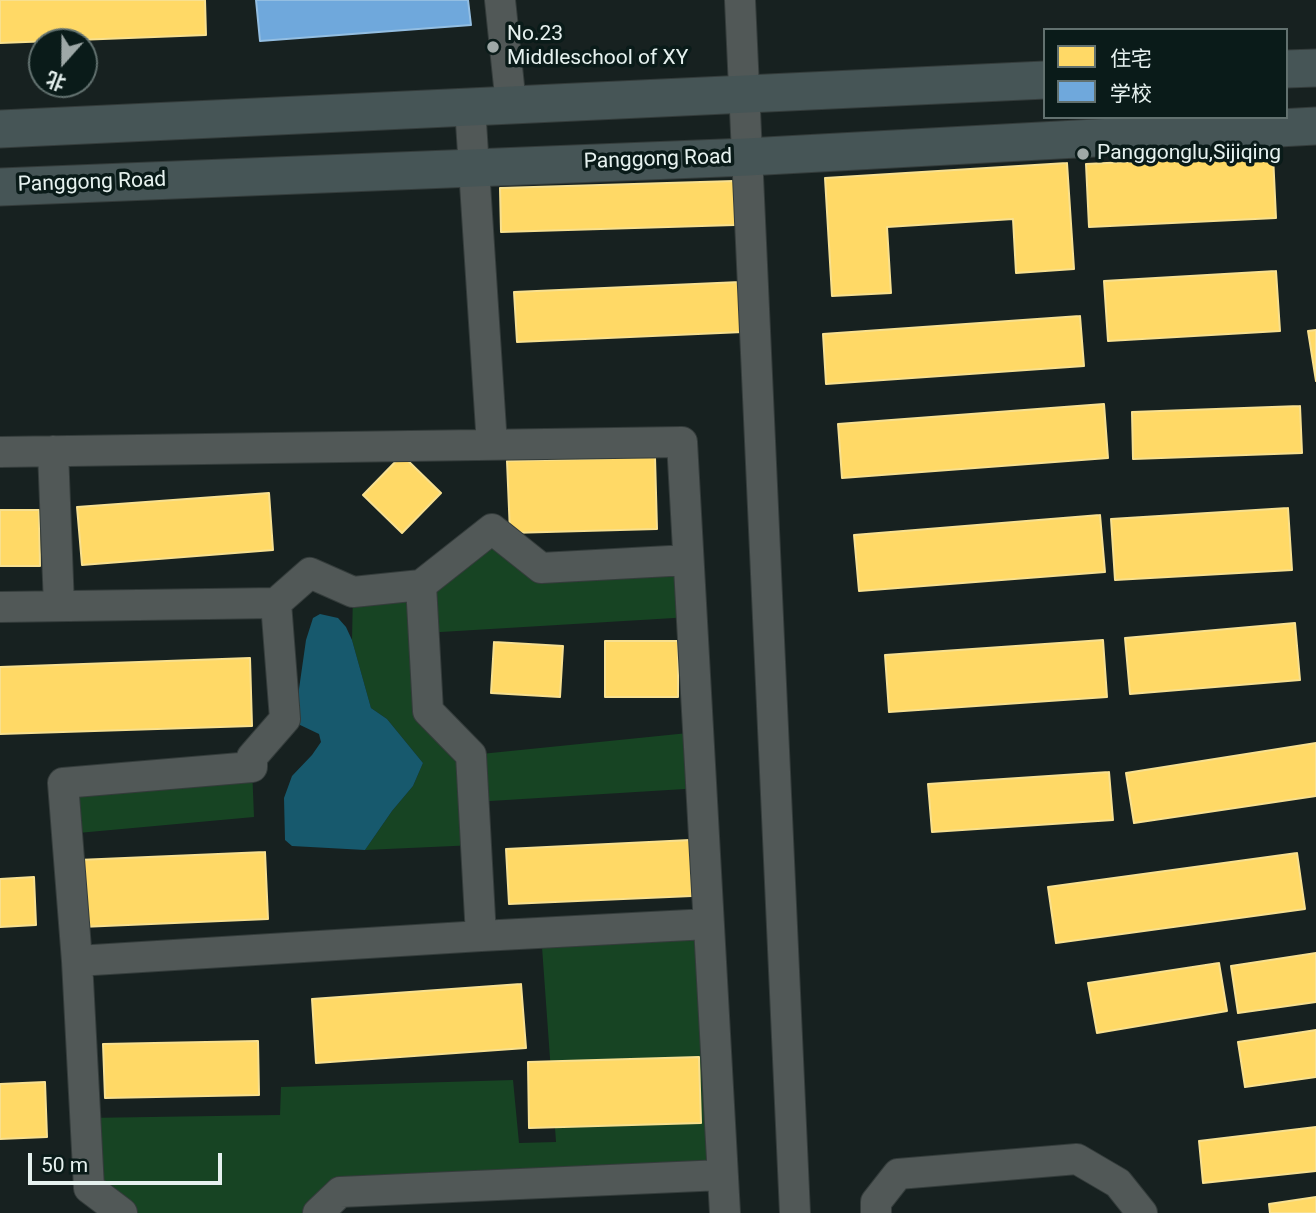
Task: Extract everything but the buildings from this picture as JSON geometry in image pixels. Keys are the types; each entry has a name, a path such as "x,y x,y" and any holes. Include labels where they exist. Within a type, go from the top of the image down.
{"main road":[{"path":"1288,69 1316,68"},
{"path":"0,129 1043,80"},
{"name":"Panggong Road","path":"0,187 747,157 1316,126"}],"street":[{"path":"500,0 510,105"},
{"path":"740,0 795,1213"},
{"path":"470,107 492,445"},
{"path":"0,452 682,442 724,1213"},
{"path":"53,451 59,606"},
{"path":"0,607 276,603 310,572 353,592 421,585 492,529 541,568 688,560"},
{"path":"421,585 428,711 471,755 481,936"},
{"path":"122,1213 89,1188 77,961 63,783 253,767 252,757 285,719 276,603"},
{"path":"77,961 708,923"},
{"path":"876,1213 876,1202 898,1174 1077,1159 1118,1182 1142,1213"},
{"path":"318,1213 340,1192 722,1175"}],"green space":[{"path":"492,529 541,568 688,560 691,617 424,633 428,711 471,755 698,732 701,788 474,802 476,845 365,850 413,786 423,763 387,719 371,708 352,640 353,592 421,585"},
{"path":"252,767 254,817 67,834 63,783"},
{"path":"708,924 722,1175 340,1192 318,1213 122,1213 89,1188 85,1118 280,1115 281,1087 513,1080 519,1143 556,1142 541,933"}],"water":[{"path":"320,614 338,618 346,627 371,708 387,719 423,763 413,786 365,850 292,846 285,840 284,798 292,776 321,742 319,734 298,724 295,717 306,640 313,618"}],"place":[{"name":"No.23 Middleschool of XY","path":"493,47"},
{"name":"Panggonglu,Sijiqing","path":"1083,154"}]}
